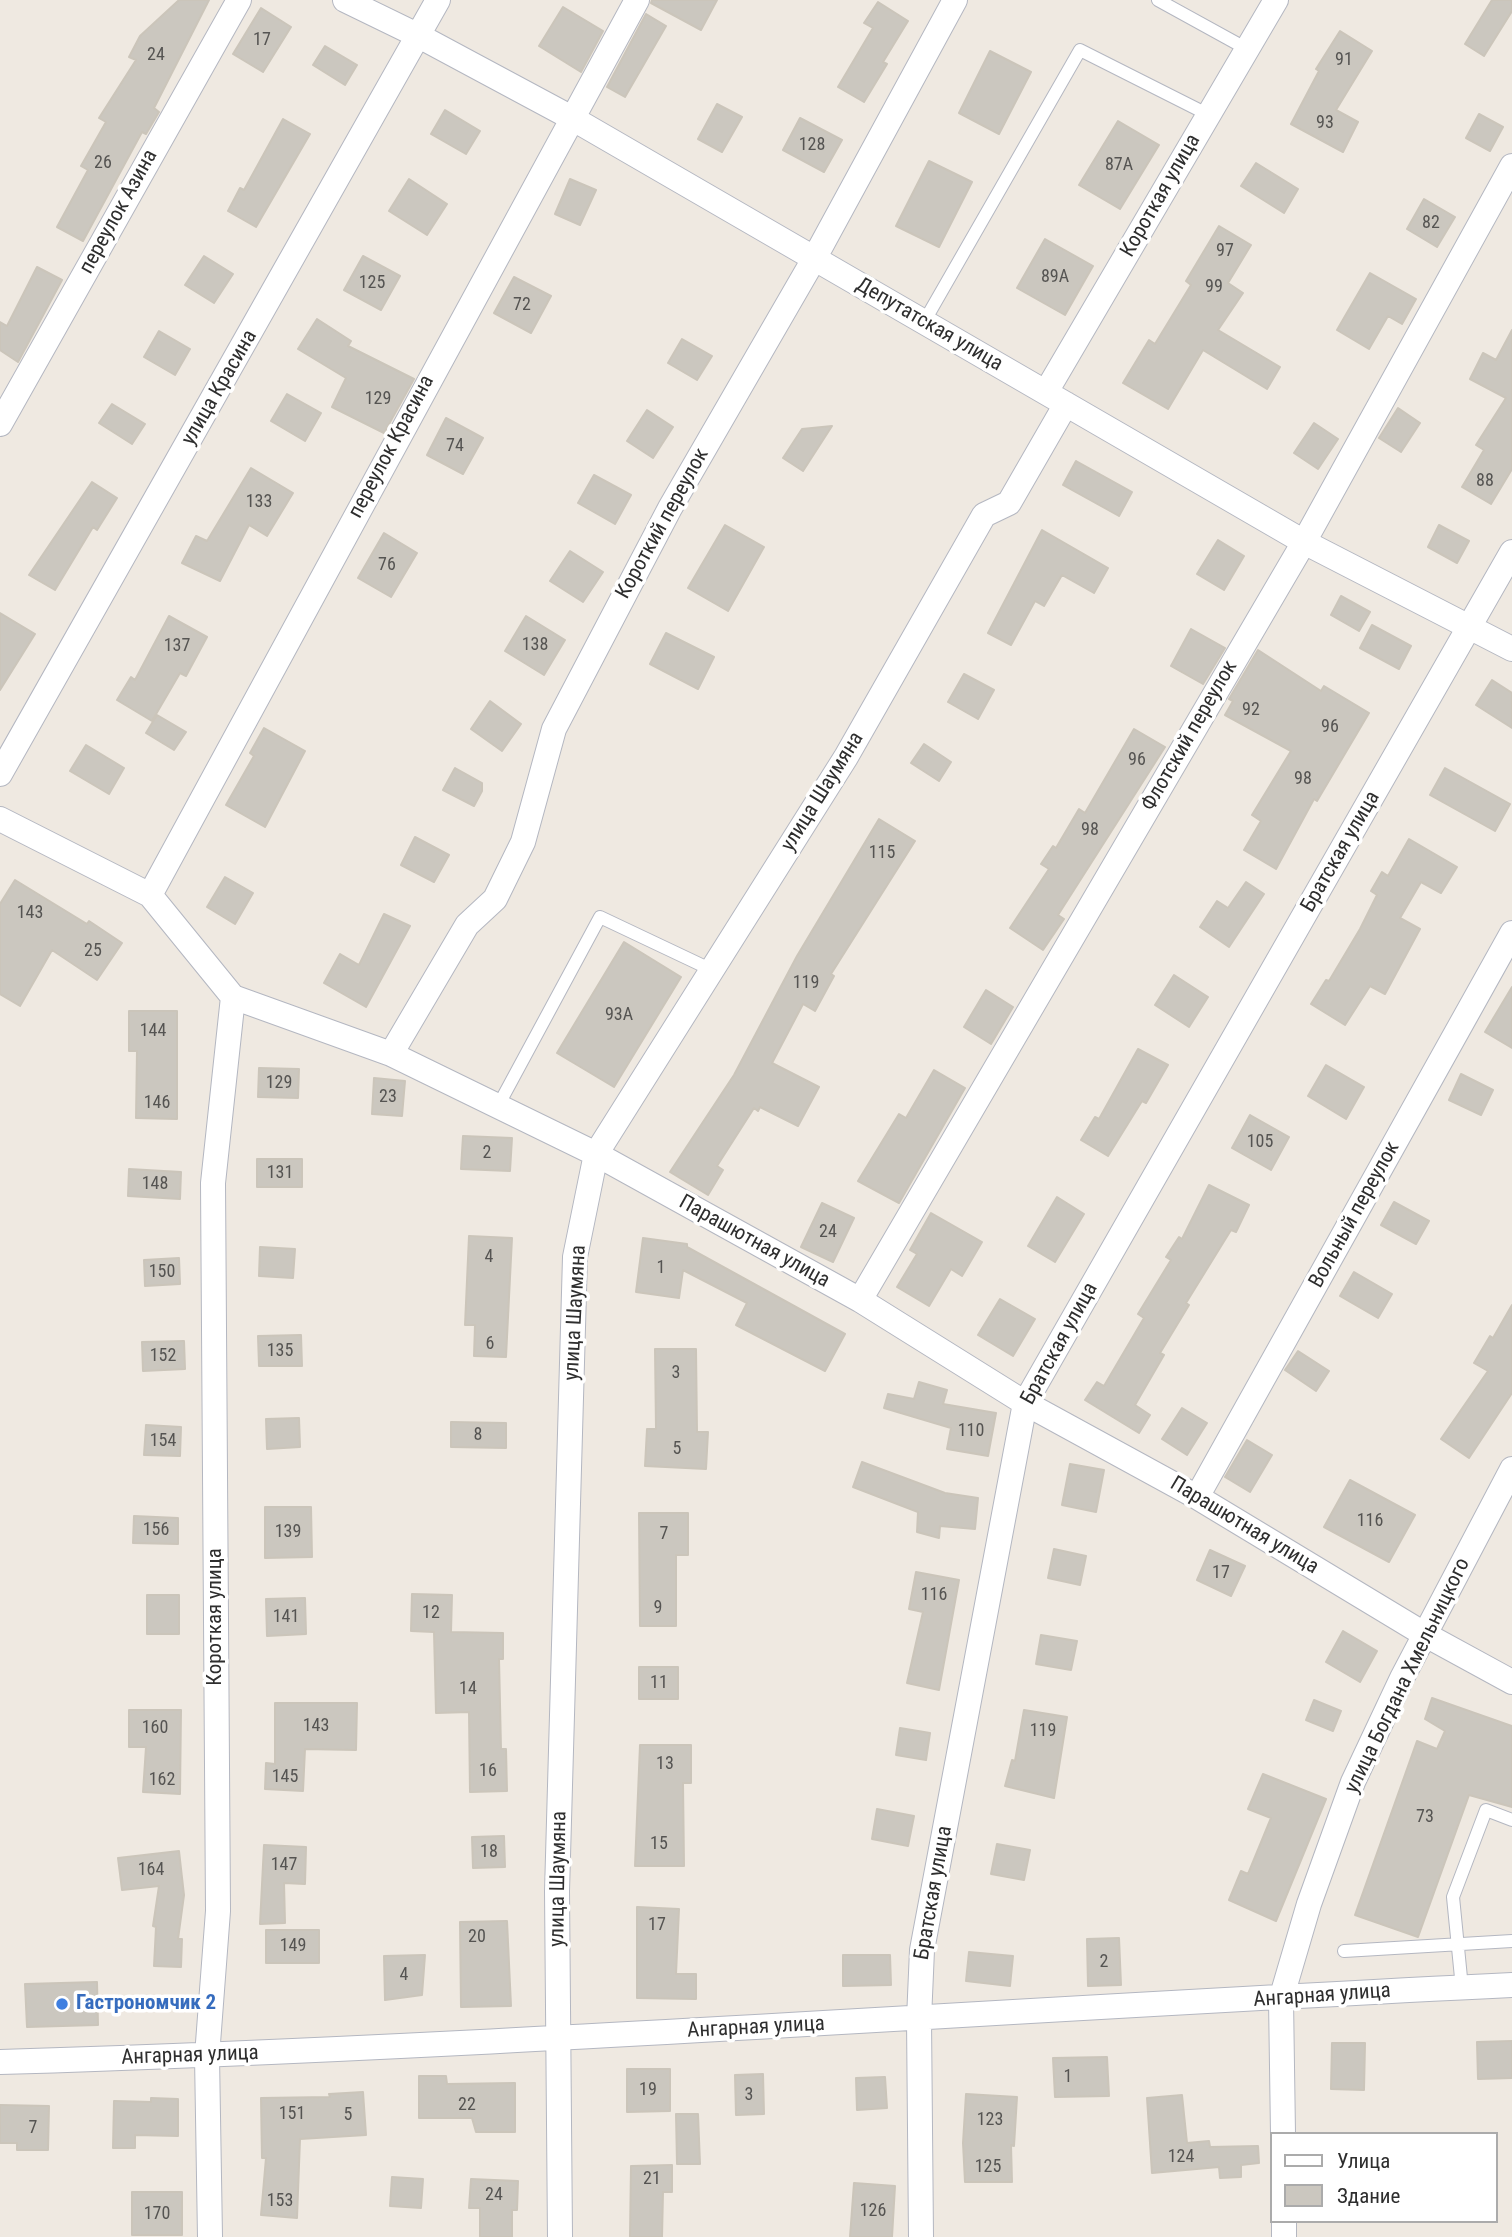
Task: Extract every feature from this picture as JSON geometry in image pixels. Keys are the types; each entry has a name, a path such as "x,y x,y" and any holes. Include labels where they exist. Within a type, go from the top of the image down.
{"street":[{"name":"переулок Азина","path":"0,424 239,0"},
{"name":"Депутатская улица","path":"345,0 419,36 570,117 1304,542 1512,649"},
{"name":"улица Красина","path":"0,774 438,0"},
{"name":"переулок Красина","path":"150,895 570,117 637,0"},
{"name":"Короткий переулок","path":"391,1054 467,925 495,899 523,842 554,729 670,508 814,259 955,0"},
{"name":"Короткая улица","path":"1056,398 1209,114 1276,0"},
{"name":"Флотский переулок","path":"860,1300 1304,542 1512,166"},
{"name":"улица Шаумяна","path":"560,2237 557,1891 575,1257 596,1154 846,757 984,514 1009,503 1056,398"},
{"name":"Братская улица","path":"921,2237 919,2019 922,1950 1025,1403 1512,552"},
{"path":"0,819 150,895 233,997"},
{"name":"Вольный переулок","path":"1197,1497 1512,933"},
{"name":"Короткая улица","path":"210,2237 207,2056 218,1911 213,1183 233,997"},
{"name":"Парашютная улица","path":"233,997 391,1054 596,1154 860,1300 1025,1403 1197,1497 1424,1634 1512,1682"},
{"name":"улица Богдана Хмельницкого","path":"1283,2132 1281,1999 1309,1904 1353,1783 1424,1634 1512,1469"},
{"name":"Ангарная улица","path":"0,2062 207,2056 1512,1985"}],"lane":[{"path":"1158,0 1247,49"},
{"path":"924,322 1080,50 1209,114"},
{"path":"498,1106 600,917 712,970"},
{"path":"1462,1988 1452,1897 1486,1810 1512,1820"},
{"path":"1344,1951 1512,1941"}],"building":[{"path":"179,0 209,0 154,108 159,112 146,134 142,132 83,241 57,227 88,170 81,166 106,122 99,118 136,60 129,57 140,36"},
{"path":"652,0 717,0 701,30 651,3"},
{"path":"1492,0 1512,0 1512,11 1484,56 1465,44"},
{"path":"878,2 908,21 883,62 887,64 864,102 838,87 873,28 864,23"},
{"path":"563,7 603,31 581,72 539,46"},
{"path":"261,8 291,27 263,72 233,54"},
{"path":"646,14 666,26 625,97 607,87"},
{"path":"1340,31 1372,51 1336,110 1358,122 1343,152 1291,124 1319,71 1316,69"},
{"path":"325,46 357,65 345,85 313,65"},
{"path":"990,51 1031,72 999,134 959,113"},
{"path":"717,104 742,117 722,152 698,139"},
{"path":"445,110 480,131 466,154 431,134"},
{"path":"1479,114 1503,127 1490,151 1466,138"},
{"path":"800,118 842,140 824,172 783,150"},
{"path":"283,119 310,134 256,227 228,211 240,188 244,190"},
{"path":"1118,121 1159,145 1120,209 1079,185"},
{"path":"929,161 972,182 939,247 896,226"},
{"path":"1256,163 1298,189 1284,213 1241,186"},
{"path":"409,179 447,204 427,235 389,211"},
{"path":"570,179 596,190 580,225 555,214"},
{"path":"1424,199 1455,217 1437,247 1407,229"},
{"path":"1219,226 1251,245 1228,283 1243,293 1218,330 1280,367 1267,389 1203,350 1168,409 1123,383 1149,340 1155,344 1191,285 1186,281"},
{"path":"1045,239 1093,266 1065,315 1017,288"},
{"path":"204,256 233,274 214,303 185,285"},
{"path":"363,256 400,276 381,310 344,290"},
{"path":"37,267 62,280 18,362 0,350 0,322 7,326"},
{"path":"1370,273 1416,299 1402,324 1388,316 1369,349 1337,330"},
{"path":"514,277 551,296 531,333 494,313"},
{"path":"317,319 351,341 348,346 414,379 384,433 332,407 346,378 298,349"},
{"path":"1512,330 1512,469 1491,504 1462,487 1484,450 1476,445 1506,398 1470,379 1483,353 1496,360"},
{"path":"159,331 190,349 175,375 144,357"},
{"path":"682,339 712,356 697,380 668,363"},
{"path":"287,394 321,413 305,441 271,421"},
{"path":"112,404 145,424 132,444 99,423"},
{"path":"1398,408 1420,423 1401,452 1379,438"},
{"path":"647,410 673,427 653,458 627,441"},
{"path":"446,418 483,438 463,474 427,455"},
{"path":"1314,423 1338,439 1318,469 1294,453"},
{"path":"832,426 803,471 783,458 802,429"},
{"path":"1076,461 1132,492 1119,516 1063,485"},
{"path":"251,468 293,493 267,536 249,525 220,581 182,563 196,536 207,541"},
{"path":"594,475 631,495 615,524 578,503"},
{"path":"92,482 117,498 97,530 93,527 55,590 29,575"},
{"path":"725,525 764,547 728,611 688,588"},
{"path":"1439,525 1469,541 1457,563 1428,547"},
{"path":"1042,530 1108,568 1094,593 1062,575 1044,606 1035,601 1011,645 988,633"},
{"path":"384,533 417,553 391,597 358,578"},
{"path":"1218,540 1244,556 1224,590 1197,574"},
{"path":"570,551 603,572 583,602 550,581"},
{"path":"1341,596 1370,612 1359,631 1331,615"},
{"path":"0,613 35,634 0,690"},
{"path":"169,616 207,637 186,676 180,673 152,721 117,700 131,677 135,680"},
{"path":"526,616 565,640 544,675 505,651"},
{"path":"1372,625 1411,646 1399,669 1360,648"},
{"path":"1191,629 1225,648 1203,684 1171,666"},
{"path":"666,633 714,657 698,689 650,664"},
{"path":"1258,650 1321,691 1324,686 1369,713 1317,801 1314,799 1276,869 1244,850 1261,821 1252,815 1291,751 1225,715 1233,701 1229,699"},
{"path":"964,674 994,690 978,719 948,702"},
{"path":"1492,680 1512,693 1512,728 1476,705"},
{"path":"490,701 521,724 502,751 471,729"},
{"path":"157,715 186,732 174,750 146,733"},
{"path":"264,728 305,751 265,827 226,805 254,756 250,753"},
{"path":"1134,729 1165,747 1058,915 1064,919 1043,950 1010,928 1049,869 1041,864 1053,846 1056,848 1079,809 1085,813"},
{"path":"924,744 951,762 939,781 911,763"},
{"path":"86,745 124,768 109,794 70,771"},
{"path":"455,768 482,783 482,791 474,806 443,790"},
{"path":"1445,768 1510,804 1495,831 1430,795"},
{"path":"879,819 915,841 831,974 834,976 815,1011 803,1004 772,1063 819,1087 798,1126 760,1107 758,1111 754,1108 717,1166 723,1170 708,1195 670,1172 734,1075 797,956"},
{"path":"415,837 449,855 434,882 401,865"},
{"path":"1409,839 1457,867 1441,893 1421,882 1400,918 1420,929 1385,994 1370,986 1345,1025 1311,1004 1326,980 1329,981 1360,929 1377,895 1371,891 1382,872 1388,876"},
{"path":"225,877 253,893 235,924 207,907"},
{"path":"15,880 87,924 89,921 122,943 97,980 52,950 20,1006 0,994 0,904"},
{"path":"1246,882 1264,894 1229,947 1200,927 1217,901 1228,908"},
{"path":"384,914 410,926 366,1007 324,983 340,954 359,965"},
{"path":"624,942 681,977 614,1087 557,1053"},
{"path":"1174,975 1208,997 1189,1027 1155,1005"},
{"path":"1512,987 1512,1048 1485,1032"},
{"path":"986,990 1013,1007 991,1044 964,1027"},
{"path":"129,1011 177,1011 177,1119 136,1118 137,1051 129,1051"},
{"path":"1138,1049 1168,1065 1146,1103 1142,1101 1108,1156 1081,1140 1095,1117 1099,1119"},
{"path":"1326,1065 1364,1087 1346,1119 1308,1096"},
{"path":"259,1068 299,1069 298,1098 258,1097"},
{"path":"934,1070 965,1088 899,1203 858,1181 899,1114 906,1118"},
{"path":"1461,1074 1493,1090 1481,1115 1449,1100"},
{"path":"374,1078 405,1081 402,1116 372,1114"},
{"path":"1250,1115 1289,1137 1271,1170 1232,1148"},
{"path":"463,1136 512,1138 510,1171 461,1169"},
{"path":"257,1159 302,1159 302,1187 257,1187"},
{"path":"129,1169 181,1172 180,1199 128,1196"},
{"path":"1209,1185 1249,1205 1236,1232 1231,1230 1186,1303 1189,1305 1160,1353 1164,1355 1135,1405 1150,1415 1139,1433 1085,1400 1097,1382 1104,1386 1144,1318 1138,1314 1171,1260 1166,1257 1179,1237 1182,1239"},
{"path":"1057,1197 1084,1214 1055,1262 1028,1246"},
{"path":"1394,1202 1429,1221 1416,1244 1381,1225"},
{"path":"822,1203 854,1218 833,1262 801,1247"},
{"path":"931,1213 982,1242 962,1276 951,1269 929,1306 897,1287 917,1254 910,1250"},
{"path":"469,1236 512,1238 506,1357 474,1356 475,1325 465,1325"},
{"path":"643,1238 687,1244 687,1247 845,1334 825,1371 736,1325 747,1303 683,1270 679,1298 636,1292"},
{"path":"260,1247 295,1249 293,1278 259,1276"},
{"path":"179,1258 180,1284 145,1286 144,1260"},
{"path":"1354,1272 1392,1294 1378,1318 1340,1296"},
{"path":"1000,1299 1035,1319 1013,1356 978,1335"},
{"path":"1512,1305 1512,1393 1469,1458 1441,1439 1488,1371 1474,1363 1490,1336 1493,1338"},
{"path":"301,1335 302,1366 259,1366 258,1336"},
{"path":"184,1341 185,1369 143,1371 142,1342"},
{"path":"655,1349 696,1349 697,1432 708,1432 706,1469 645,1466 647,1429 656,1429"},
{"path":"1298,1351 1329,1371 1316,1391 1285,1370"},
{"path":"919,1382 947,1390 943,1404 996,1413 988,1456 947,1449 951,1428 884,1408 888,1394 914,1399"},
{"path":"1182,1408 1207,1423 1187,1455 1162,1439"},
{"path":"299,1418 300,1447 267,1449 266,1419"},
{"path":"451,1422 506,1423 506,1448 451,1447"},
{"path":"146,1425 181,1427 180,1456 144,1455"},
{"path":"1247,1440 1272,1455 1250,1492 1225,1477"},
{"path":"862,1462 945,1493 978,1498 975,1529 940,1526 939,1538 917,1532 918,1512 853,1487"},
{"path":"1070,1464 1104,1470 1096,1512 1062,1505"},
{"path":"1350,1480 1415,1515 1389,1562 1324,1527"},
{"path":"265,1507 311,1507 312,1557 265,1558"},
{"path":"639,1513 688,1513 688,1555 676,1555 676,1626 640,1626"},
{"path":"134,1516 178,1518 178,1544 133,1543"},
{"path":"1054,1549 1086,1556 1080,1585 1048,1578"},
{"path":"1210,1550 1245,1566 1231,1596 1197,1580"},
{"path":"916,1572 959,1580 939,1690 907,1683 923,1612 909,1609"},
{"path":"412,1594 452,1595 451,1632 503,1633 503,1659 499,1659 501,1749 506,1749 507,1791 470,1792 469,1712 436,1713 434,1632 411,1631"},
{"path":"147,1595 179,1595 179,1634 147,1634"},
{"path":"305,1598 306,1634 267,1636 266,1599"},
{"path":"1343,1631 1377,1651 1360,1682 1326,1662"},
{"path":"1041,1635 1077,1641 1071,1670 1036,1664"},
{"path":"639,1667 678,1667 678,1699 639,1699"},
{"path":"1432,1698 1512,1726 1512,1807 1469,1795 1418,1937 1355,1915 1417,1741 1437,1749 1445,1731 1425,1719"},
{"path":"1314,1700 1341,1711 1333,1731 1306,1720"},
{"path":"275,1703 357,1703 356,1750 305,1749 303,1791 265,1789 266,1763 275,1764"},
{"path":"129,1710 181,1710 180,1794 143,1792 146,1747 129,1747"},
{"path":"1024,1710 1067,1717 1054,1798 1005,1786 1012,1760 1015,1761"},
{"path":"900,1728 930,1733 926,1760 896,1755"},
{"path":"640,1745 691,1745 691,1783 683,1783 684,1866 635,1866"},
{"path":"1263,1774 1326,1799 1276,1921 1229,1900 1241,1871 1248,1874 1271,1818 1248,1809"},
{"path":"877,1809 914,1816 908,1846 872,1839"},
{"path":"504,1836 505,1867 473,1868 472,1837"},
{"path":"997,1844 1030,1850 1024,1880 991,1874"},
{"path":"264,1845 306,1847 305,1884 284,1883 285,1923 260,1924"},
{"path":"179,1851 184,1895 178,1939 182,1939 181,1967 154,1966 156,1927 153,1926 159,1886 122,1890 118,1858"},
{"path":"637,1907 679,1909 676,1974 696,1974 696,1999 637,1998"},
{"path":"507,1921 511,2006 461,2007 460,1922"},
{"path":"266,1930 319,1930 319,1963 266,1963"},
{"path":"1119,1938 1121,1985 1088,1986 1087,1939"},
{"path":"969,1952 1013,1956 1010,1986 966,1981"},
{"path":"425,1955 422,1995 385,2000 384,1956"},
{"path":"843,1955 890,1955 891,1985 843,1986"},
{"name":"Гастрономчик 2","path":"97,1982 98,2025 27,2027 25,1984"},
{"path":"1512,2041 1512,2078 1478,2079 1477,2042"},
{"path":"1332,2043 1365,2043 1364,2090 1331,2089"},
{"path":"1107,2057 1109,2096 1055,2097 1053,2058"},
{"path":"627,2069 670,2069 670,2111 627,2112"},
{"path":"763,2074 764,2114 736,2115 735,2075"},
{"path":"419,2076 446,2076 447,2084 515,2083 515,2132 476,2132 472,2118 419,2118"},
{"path":"885,2077 887,2108 857,2110 856,2078"},
{"path":"363,2092 366,2135 300,2139 297,2218 261,2215 266,2158 262,2158 261,2098 330,2097 329,2094"},
{"path":"966,2094 1017,2097 1014,2146 1011,2145 1012,2182 965,2182 963,2143"},
{"path":"1182,2095 1187,2143 1209,2141 1210,2147 1258,2146 1259,2163 1241,2165 1241,2177 1220,2178 1219,2167 1152,2173 1147,2098"},
{"path":"151,2098 178,2099 178,2136 135,2135 135,2148 113,2148 114,2101 151,2102"},
{"path":"0,2105 49,2106 48,2150 17,2150 17,2143 0,2143"},
{"path":"676,2114 698,2114 700,2164 677,2164"},
{"path":"672,2165 672,2192 663,2192 662,2237 630,2237 631,2166"},
{"path":"392,2177 423,2179 421,2208 390,2206"},
{"path":"471,2179 518,2181 517,2210 512,2210 512,2237 480,2237 480,2208 469,2208"},
{"path":"854,2183 895,2186 892,2237 850,2237"},
{"path":"132,2192 182,2192 182,2235 132,2235"}],"place":[{"name":"Гастрономчик 2","path":"62,2004"}]}
